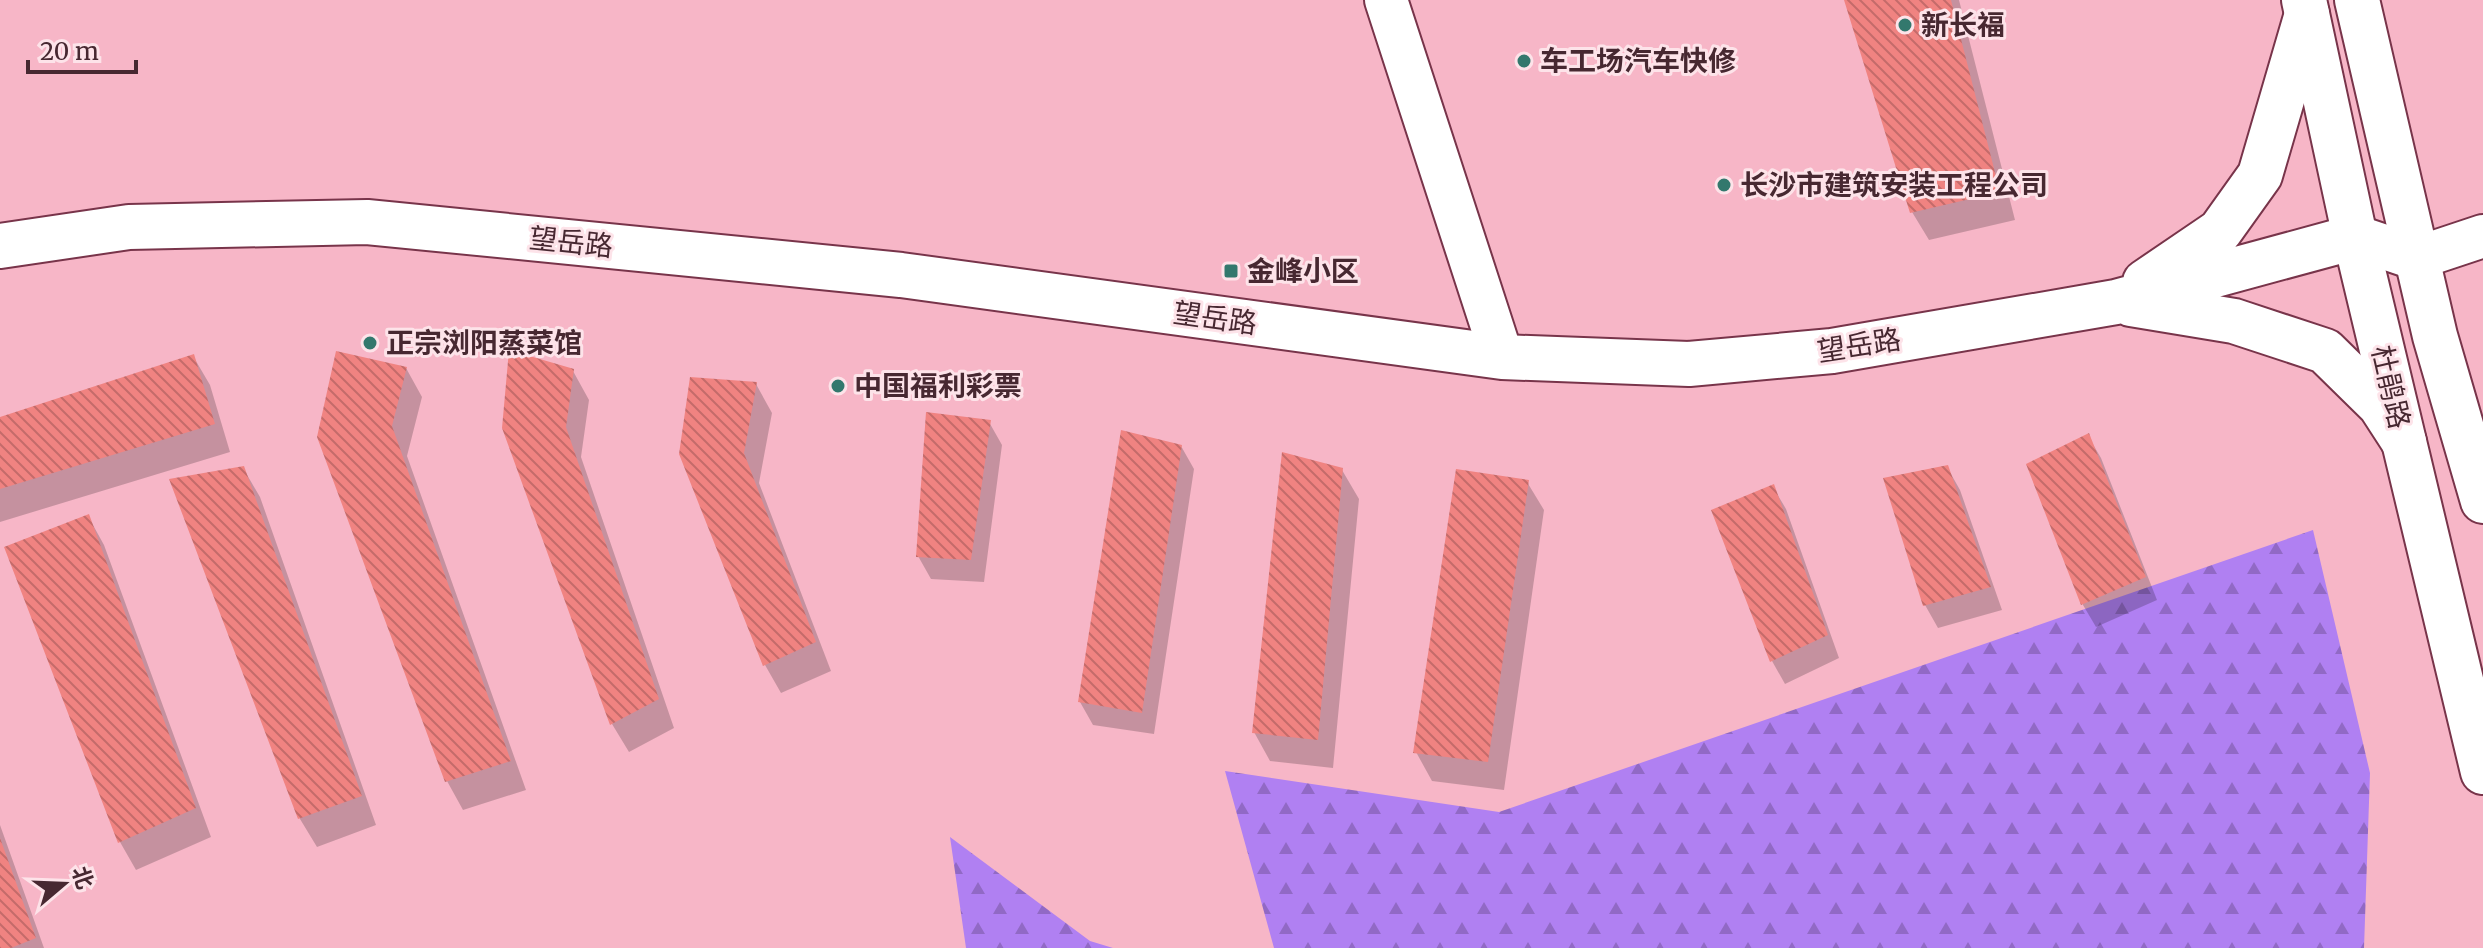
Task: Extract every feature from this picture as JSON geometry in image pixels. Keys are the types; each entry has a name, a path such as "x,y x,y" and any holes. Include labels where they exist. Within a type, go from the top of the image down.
{"street":[{"path":"1386,0 1502,357"},
{"name":"杜鹃路","path":"2357,0 2435,336 2483,501"},
{"path":"2116,302 2220,231 2260,175 2305,7"},
{"name":"杜鹃路","path":"2305,7 2355,237 2483,772"},
{"name":"望岳路","path":"0,246 129,227 367,222 901,275 1502,357 1705,363 1832,351 2116,302 2355,237"},
{"path":"2355,237 2417,258 2483,236"},
{"path":"2116,302 2234,321 2325,351 2380,405 2404,442"}],"green space":[{"path":"2313,530 2370,773 2364,948 1274,948 1225,771 1499,812"},
{"path":"950,837 1090,941 1113,948 966,948"}],"building":[{"path":"1844,0 1951,0 2000,192 1910,213"},
{"path":"509,350 574,369 566,427 659,699 610,725 502,428"},
{"path":"336,351 407,367 392,426 511,761 445,782 317,437"},
{"path":"194,354 215,424 0,489 0,417"},
{"path":"690,377 757,382 744,453 816,642 763,666 679,454"},
{"path":"926,412 991,420 971,560 916,557"},
{"path":"1121,430 1182,445 1142,713 1078,702"},
{"path":"2089,433 2146,577 2081,605 2026,464"},
{"path":"1282,452 1343,468 1318,740 1252,733"},
{"path":"1948,465 1991,587 1923,606 1883,478"},
{"path":"244,466 362,796 298,819 169,479"},
{"path":"1456,469 1529,480 1488,762 1413,753"},
{"path":"1774,484 1828,635 1770,662 1711,510"},
{"path":"89,514 196,808 118,843 4,547"},
{"path":"0,838 36,938 11,948 0,948"}],"place":[{"name":"新长福","path":"1905,25"},
{"name":"车工场汽车快修","path":"1524,61"},
{"name":"长沙市建筑安装工程公司","path":"1724,185"},
{"name":"金峰小区","path":"1231,271"},
{"name":"正宗浏阳蒸菜馆","path":"370,343"},
{"name":"中国福利彩票","path":"838,386"}]}
